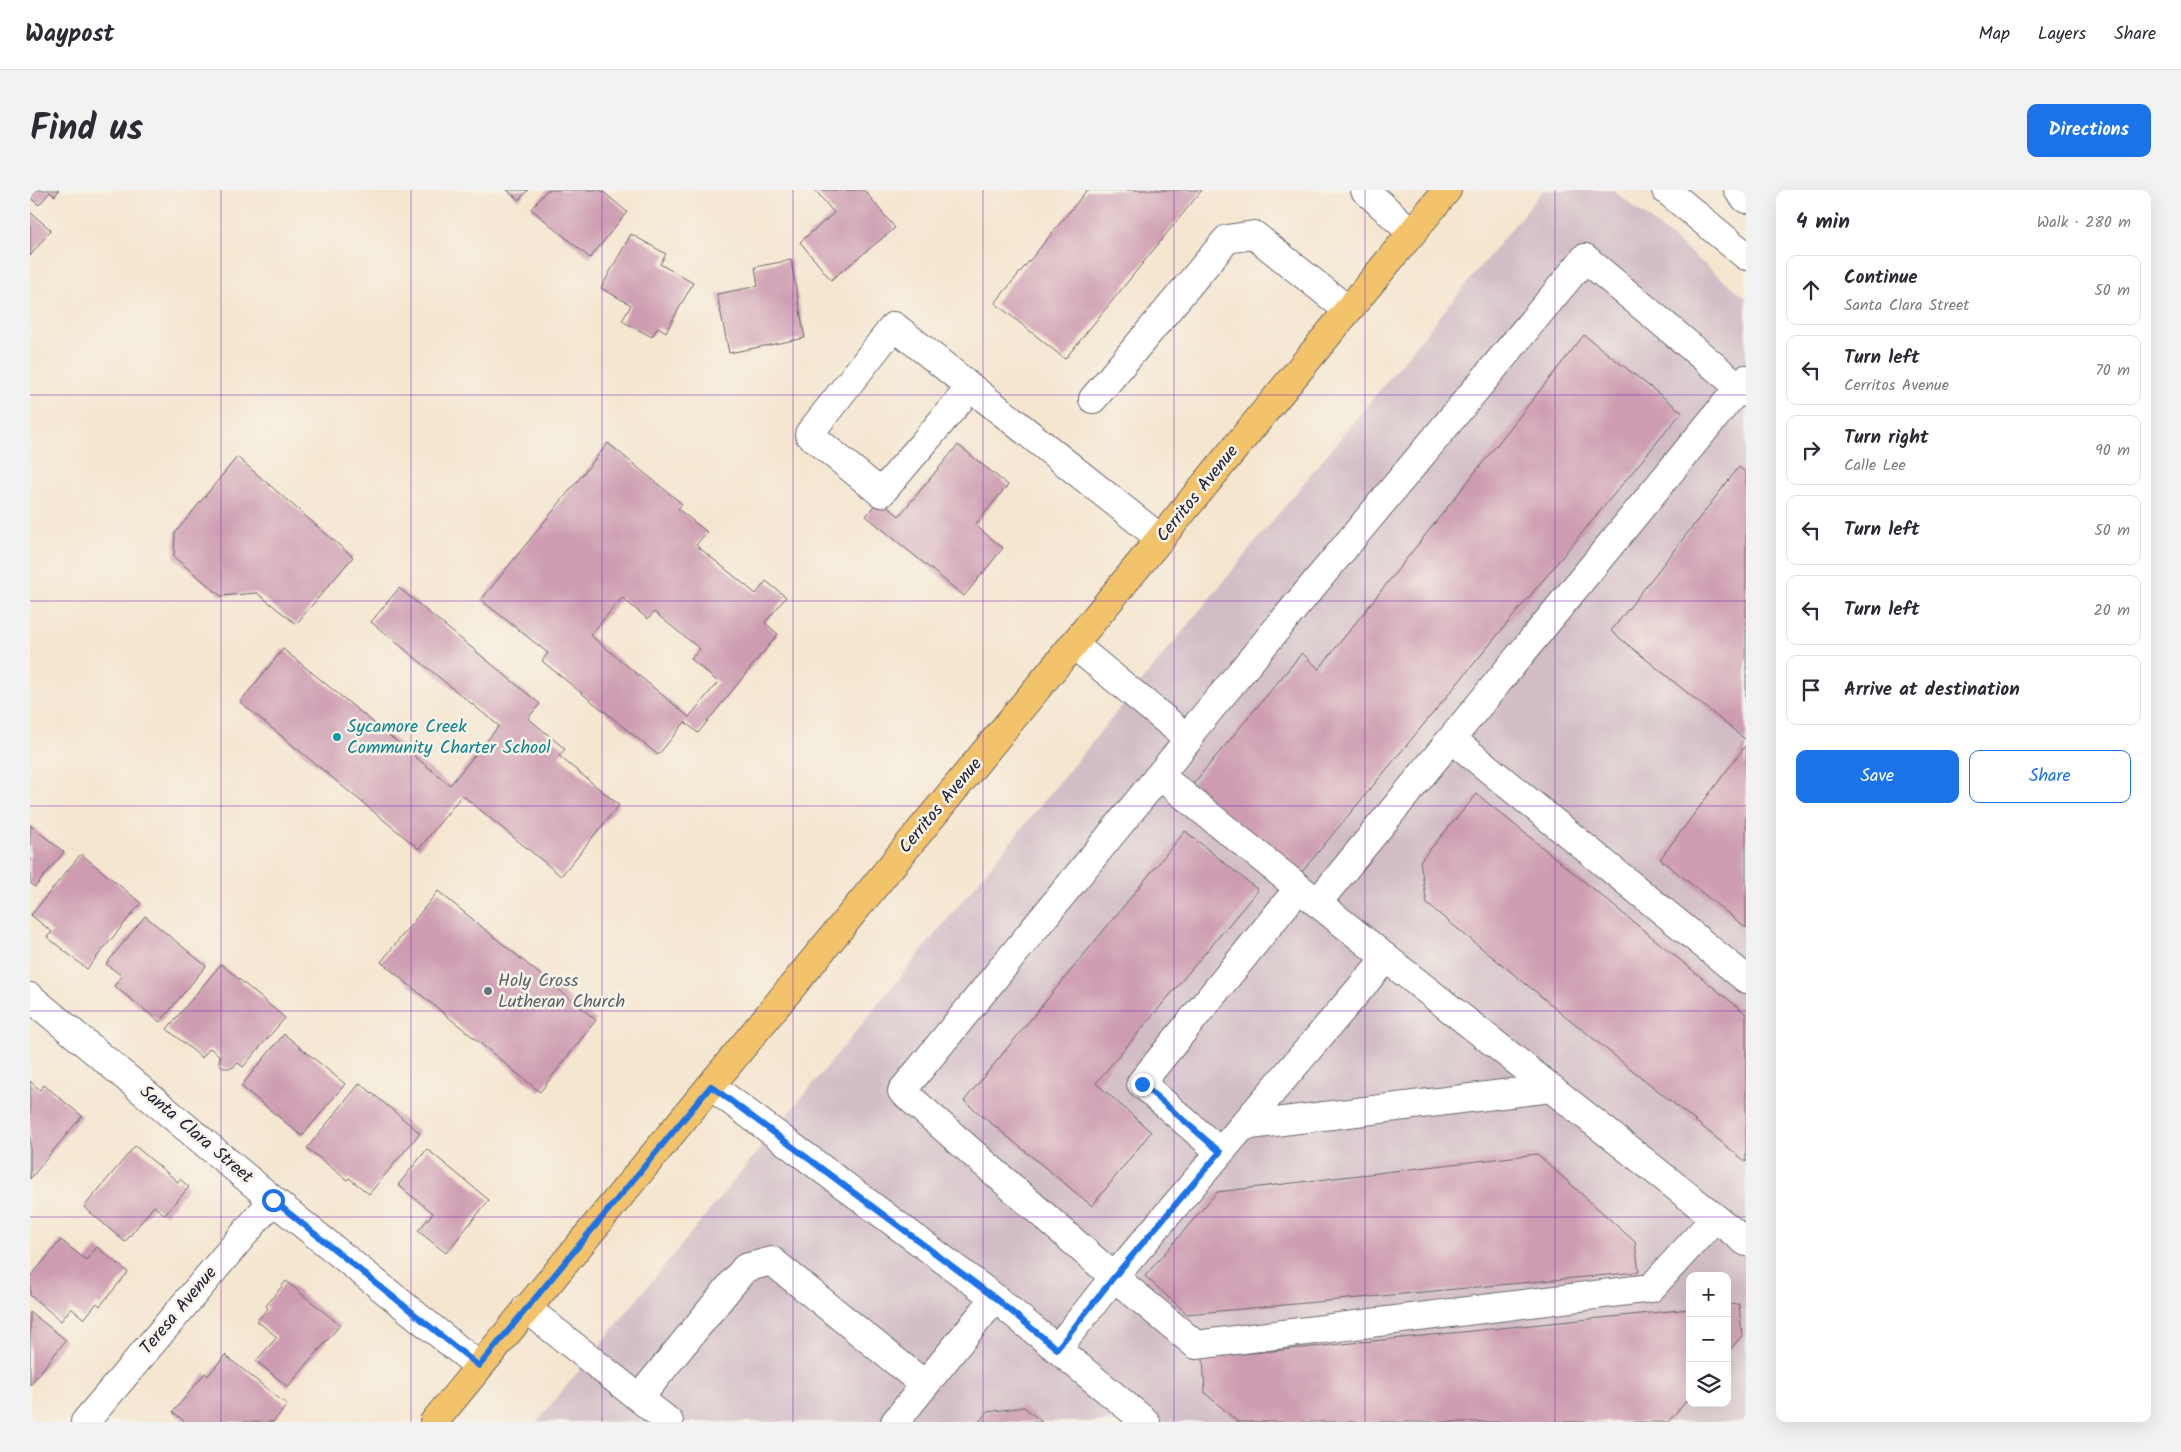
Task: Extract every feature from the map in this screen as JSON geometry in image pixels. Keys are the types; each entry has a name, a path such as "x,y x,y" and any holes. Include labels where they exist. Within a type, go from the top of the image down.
{"main road":[{"name":"Cerritos Avenue","path":"434,1422 1447,190"}],"street":[{"path":"1366,190 1412,233"},
{"path":"1666,190 1746,256"},
{"path":"1738,190 1746,199"},
{"path":"1092,399 1227,239 1254,235 1348,310"},
{"path":"1220,1152 1142,1084 1308,895 1452,739 1744,386 1585,258 1187,737 1189,739 1160,776 902,1091 1114,1277 1196,1345 1651,1288 1715,1218"},
{"path":"970,388 881,493 809,434 894,326 1161,539"},
{"path":"1074,645 1187,737"},
{"path":"1452,739 1746,979"},
{"path":"1160,776 1386,958 1746,1242"},
{"path":"1057,1349 1114,1277 1386,958"},
{"name":"Santa Clara Street","path":"30,997 273,1200 479,1366"},
{"path":"711,1086 995,1298 1146,1422"},
{"path":"1243,1126 1551,1088"},
{"name":"Teresa Avenue","path":"85,1422 273,1200"},
{"path":"639,1398 745,1268 772,1261 925,1385"},
{"path":"895,1422 995,1298"},
{"path":"526,1308 669,1422"}],"shaded area":[{"path":"1543,190 1613,190 1746,298 1746,1422 537,1422"}],"building":[{"path":"30,190 59,190 55,196 50,192 39,205 30,198"},
{"path":"507,190 528,190 519,200"},
{"path":"547,190 601,190 627,212 590,258 531,209"},
{"path":"815,190 864,190 895,228 831,280 800,242 834,213"},
{"path":"1087,190 1202,190 1065,359 995,303"},
{"path":"30,212 51,230 30,256"},
{"path":"631,234 666,254 660,264 693,283 666,332 658,327 652,337 622,321 631,305 601,288"},
{"path":"791,260 805,338 729,353 717,294 758,286 755,267"},
{"path":"1584,335 1682,412 1300,874 1193,784 1302,653 1319,669"},
{"path":"608,443 682,504 678,509 707,532 696,545 756,594 766,581 786,597 765,623 778,634 698,733 685,722 658,755 542,661 548,653 481,600","holes":["622,598 648,619 654,612 700,649 691,659 718,682 689,717 590,635"]},
{"path":"958,445 1008,485 975,525 1003,548 964,596 866,516 879,499 899,516"},
{"path":"237,457 353,557 296,624 257,593 221,596 174,557 175,533"},
{"path":"1739,467 1746,473 1746,740 1611,631"},
{"name":"Sycamore Creek Community Charter School","path":"399,588 540,704 528,718 565,749 559,756 619,805 561,876 462,795 419,849 240,702 283,649 450,785 499,726 371,622"},
{"path":"1746,745 1746,928 1660,859"},
{"path":"1477,794 1746,1014 1746,1162 1427,904 1420,861"},
{"path":"30,825 64,852 35,887 30,883"},
{"path":"1185,831 1258,890 1096,1083 1151,1132 1092,1206 964,1101"},
{"path":"81,854 141,903 87,969 47,937 52,932 31,915"},
{"name":"Holy Cross Lutheran Church","path":"438,891 596,1020 540,1092 381,962"},
{"path":"145,916 206,966 160,1022 114,986 122,976 106,964"},
{"path":"221,964 285,1018 243,1067 238,1063 232,1068 223,1068 219,1063 220,1056 210,1048 202,1058 167,1029"},
{"path":"284,1034 345,1084 302,1136 241,1086"},
{"path":"30,1081 40,1090 44,1085 82,1116 30,1179"},
{"path":"360,1083 420,1133 369,1194 349,1178 347,1180 307,1148"},
{"path":"135,1146 178,1182 180,1179 189,1187 165,1215 154,1206 125,1242 84,1207"},
{"path":"427,1149 489,1200 446,1253 418,1231 433,1213 398,1185"},
{"path":"1537,1154 1635,1242 1639,1272 1187,1314 1145,1276 1217,1192"},
{"path":"61,1240 86,1260 97,1247 128,1272 100,1306 97,1303 84,1319 71,1308 61,1321 30,1295 30,1277"},
{"path":"286,1281 340,1325 288,1387 256,1361 277,1337 257,1321 268,1308 266,1306"},
{"path":"1739,1304 1742,1336 1731,1348 1731,1317 1731,1305"},
{"path":"1686,1309 1686,1402 1668,1422 1238,1422 1205,1393 1203,1358"},
{"path":"30,1312 66,1340 30,1385"},
{"path":"225,1355 287,1405 273,1422 185,1422 173,1412 205,1373 208,1376"},
{"path":"1024,1407 1042,1422 979,1422 987,1412"}],"place":[{"name":"Sycamore Creek Community Charter School","path":"337,737"},
{"name":"Holy Cross Lutheran Church","path":"488,991"}],"route":[{"path":"273,1200 479,1366 711,1086 995,1298 1057,1349 1114,1277 1220,1152 1142,1084"}]}
